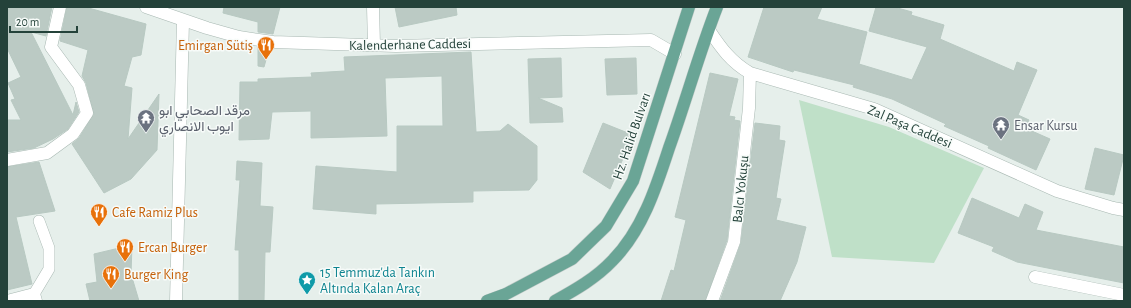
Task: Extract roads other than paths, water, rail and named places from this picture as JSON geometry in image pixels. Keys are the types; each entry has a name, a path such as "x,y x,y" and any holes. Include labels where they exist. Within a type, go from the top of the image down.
{"main road":[{"name":"Hz. Halid Bulvarı","path":"487,301 506,294 572,258 606,226 633,181 689,7"},
{"path":"555,301 590,280 612,261 630,238 646,212 662,170 717,7"}],"street":[{"path":"7,160 47,153 73,134 87,113 79,85 51,47 60,7"},
{"name":"Kalenderhane Caddesi","path":"146,7 183,21 239,37 273,42 374,45 651,40 675,54"},
{"path":"373,7 374,45"},
{"path":"176,301 183,21"},
{"name":"Zal Paşa Caddesi","path":"709,30 730,59 737,66 750,73 874,109 1057,190 1113,208 1124,210"},
{"name":"Balcı Yokuşu","path":"712,301 734,242 749,108 750,73"},
{"path":"1035,277 1124,295"},
{"path":"7,301 35,298"}],"lane":[{"path":"35,298 49,269 49,248 39,221"}],"place":[{"name":"Emirgan Sütiş","path":"266,60"},
{"name":"مرقد الصحابي ابو ايوب الانصاري","path":"146,133"},
{"name":"Ensar Kursu","path":"1001,140"},
{"name":"Cafe Ramiz Plus","path":"99,227"},
{"name":"Ercan Burger","path":"125,262"},
{"name":"Burger King","path":"111,289"},
{"name":"15 Temmuz'da Tankın Altında Kalan Araç","path":"307,295"}]}
